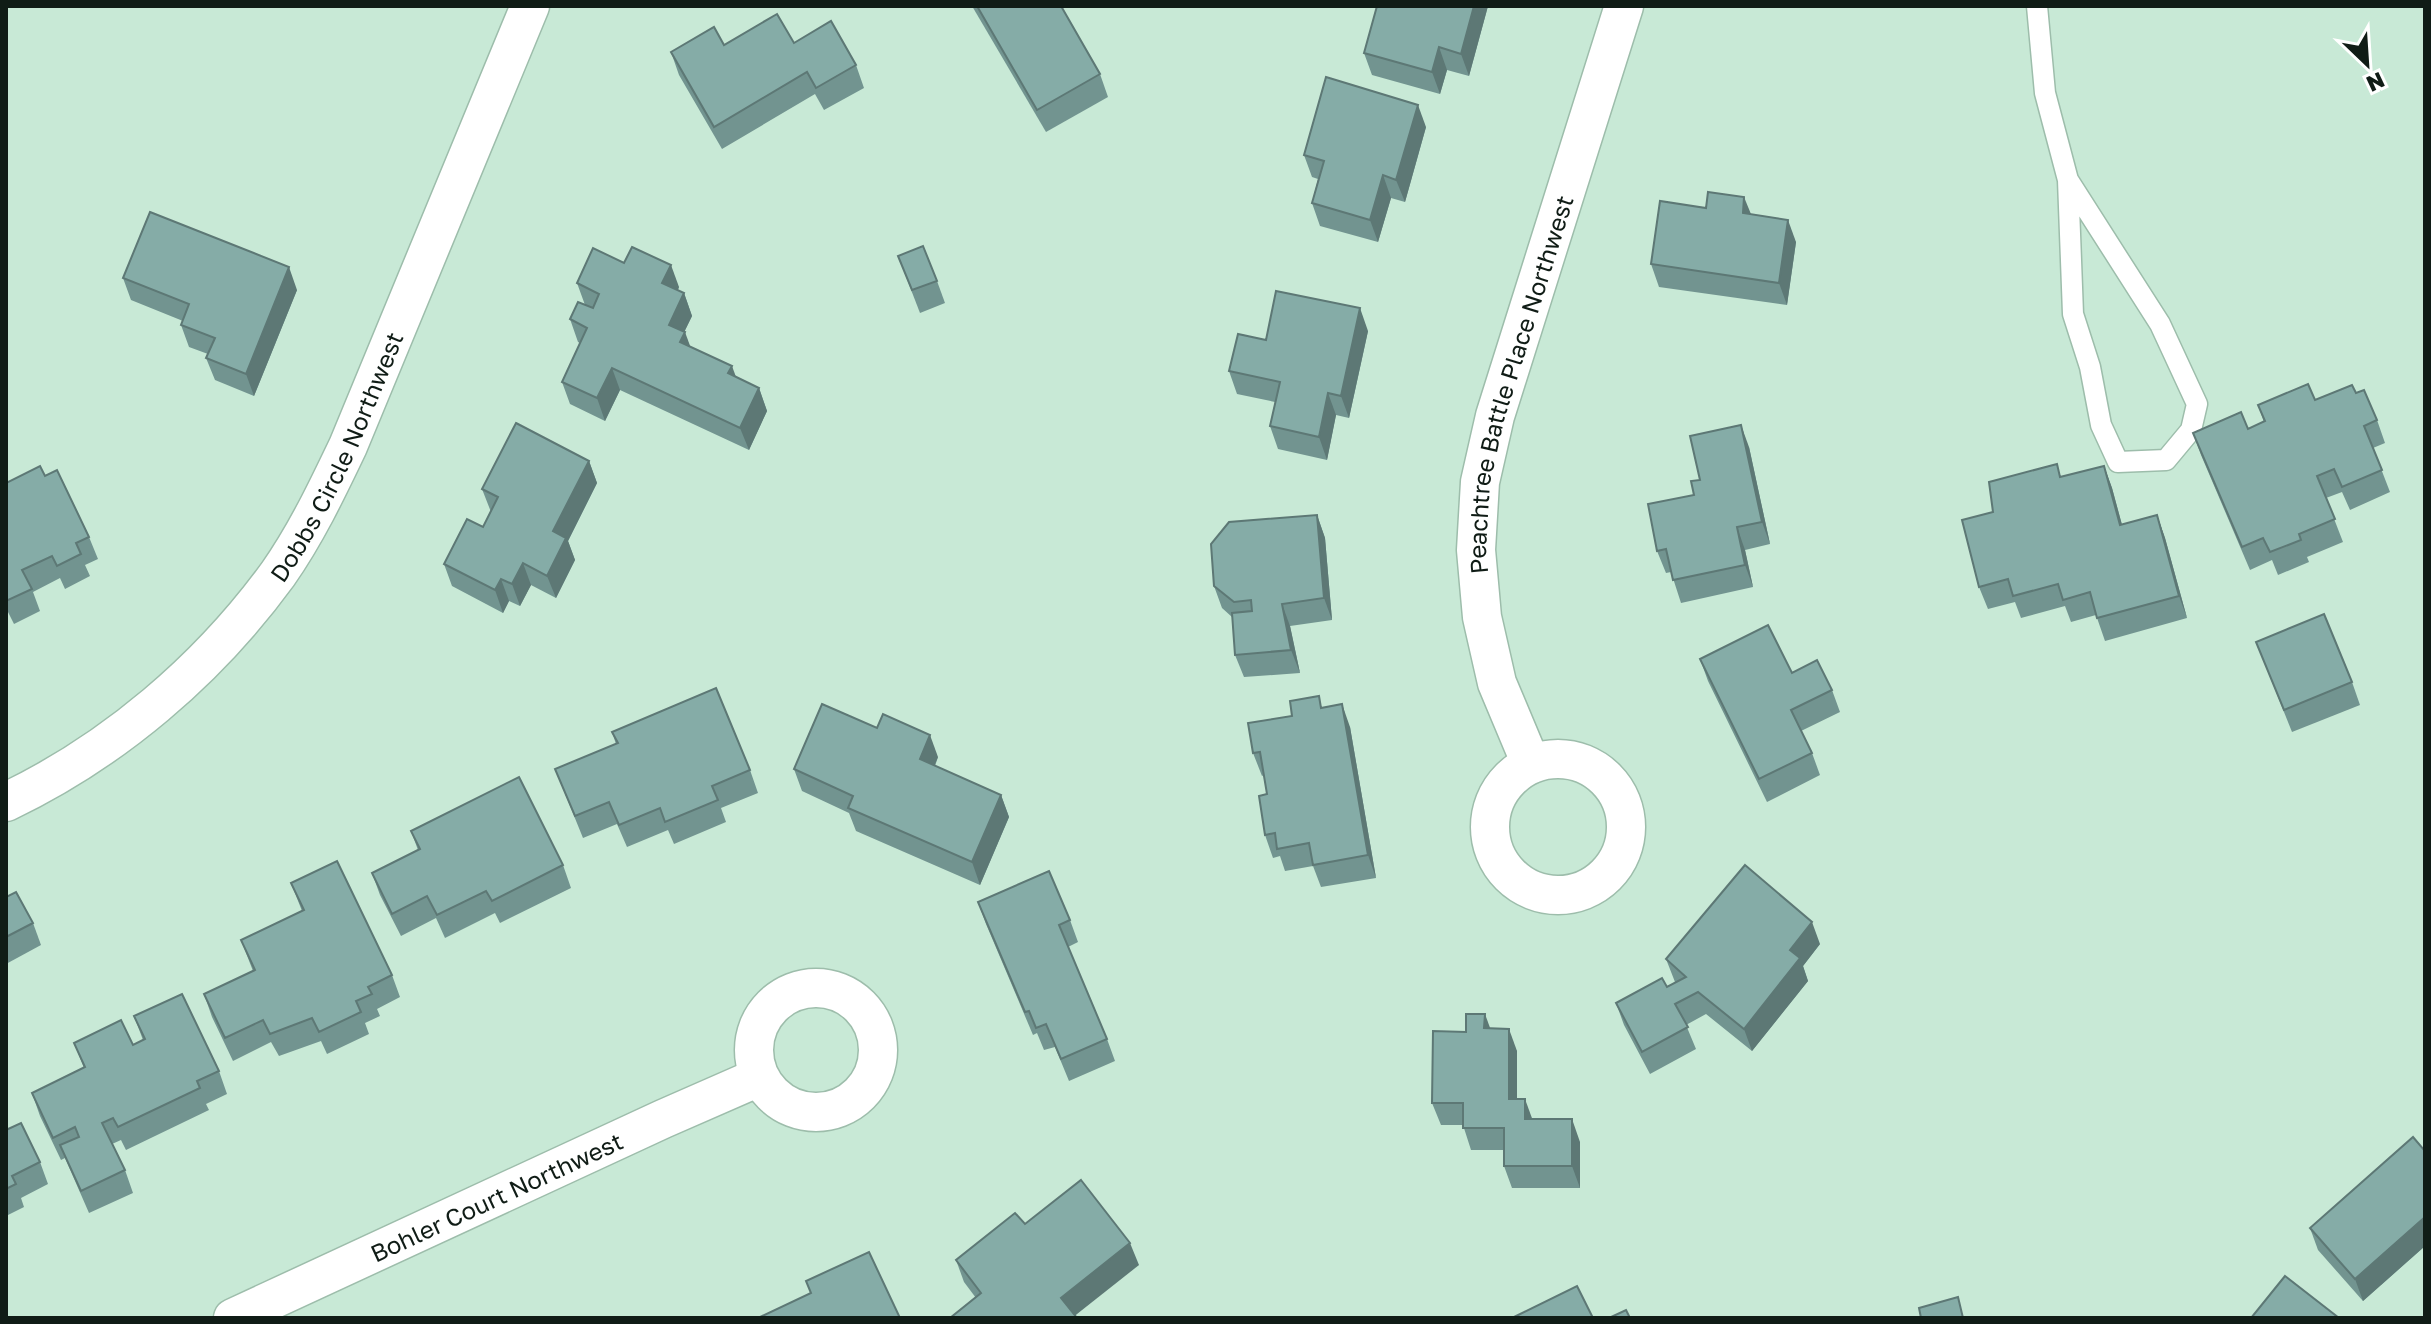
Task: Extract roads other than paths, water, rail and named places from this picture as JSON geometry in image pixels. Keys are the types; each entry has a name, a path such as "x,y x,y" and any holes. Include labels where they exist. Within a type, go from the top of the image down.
{"street":[{"name":"Dobbs Circle Northwest","path":"6,802 81,761 185,680 235,628 279,572 317,510 348,446 530,6"},
{"name":"Peachtree Battle Place Northwest","path":"1531,764 1497,683 1482,617 1476,550 1480,482 1495,416 1624,6"},
{"name":"Bohler Court Northwest","path":"233,1318 759,1077"}],"lane":[{"path":"2037,6 2045,93 2068,180 2073,314 2090,367 2101,425 2118,462 2166,460 2191,430 2197,404 2160,324 2068,180"}]}
